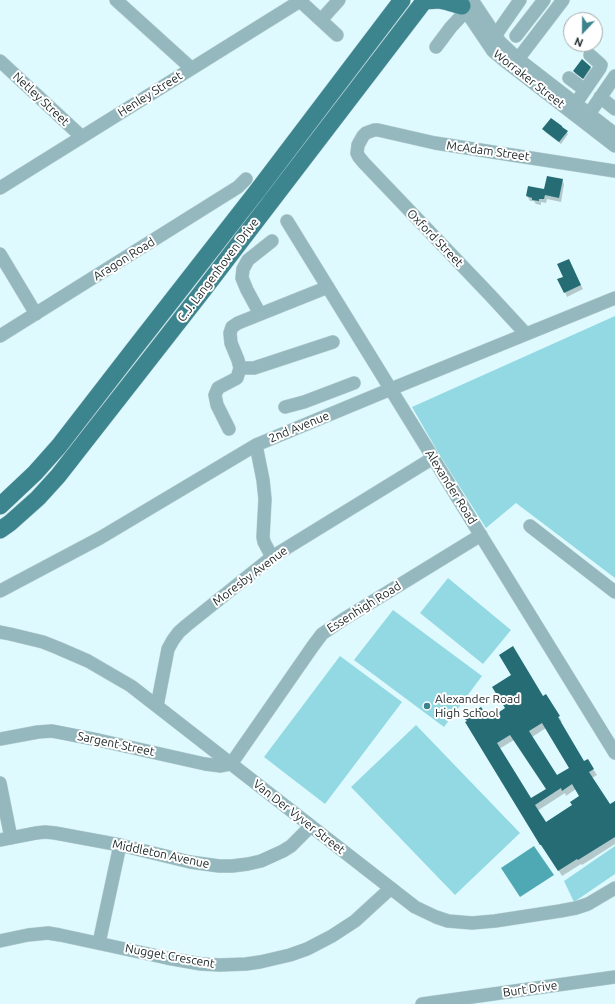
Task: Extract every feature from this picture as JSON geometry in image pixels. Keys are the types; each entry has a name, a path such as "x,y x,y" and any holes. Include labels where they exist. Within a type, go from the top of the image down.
{"main road":[{"name":"C.J. Langenhoven Drive","path":"0,506 35,473 59,446 258,190 402,0"},
{"name":"C.J. Langenhoven Drive","path":"0,530 38,498 58,476 206,287 424,0"},
{"path":"424,0 438,0 464,4"}],"street":[{"path":"116,0 191,68"},
{"path":"321,20 338,0"},
{"path":"495,36 520,0"},
{"path":"516,36 544,0"},
{"path":"518,59 563,0"},
{"path":"300,1 337,35"},
{"name":"Henley Street","path":"0,188 300,1"},
{"path":"436,47 451,27 464,4"},
{"name":"Worraker Street","path":"464,4 518,59 589,114 614,131"},
{"name":"Worraker Street","path":"464,4 493,51 615,146"},
{"path":"576,103 601,65 590,55"},
{"name":"Netley Street","path":"0,61 82,137"},
{"path":"589,114 615,76"},
{"path":"569,78 585,90"},
{"path":"600,97 615,109"},
{"name":"McAdam Street","path":"363,136 370,131 378,130 435,143 615,171"},
{"name":"Oxford Street","path":"363,136 357,150 359,157 526,334"},
{"name":"Aragon Road","path":"0,336 238,187 246,179"},
{"name":"Alexander Road","path":"287,221 615,753"},
{"path":"260,314 242,278 248,260 272,241"},
{"path":"0,254 36,314"},
{"path":"229,429 217,405 215,395 218,388 237,378 240,368 231,343 230,334 232,327 238,323 328,286"},
{"name":"2nd Avenue","path":"0,591 100,538 256,445 615,298"},
{"path":"240,368 254,368 333,342"},
{"path":"285,407 304,402 354,383"},
{"path":"304,402 310,423"},
{"path":"256,445 265,499 263,537 272,557"},
{"name":"Moresby Avenue","path":"157,706 168,649 179,632 186,625 272,557 432,458"},
{"path":"530,526 615,592"},
{"name":"Essenhigh Road","path":"231,764 322,634 481,535"},
{"name":"Van Der Vyver Street","path":"0,632 43,642 88,661 131,686 415,907 426,913 448,921 472,923 494,921 576,908 588,904 615,888"},
{"name":"Sargent Street","path":"0,740 38,732 52,731 221,766 231,764"},
{"path":"0,783 6,839"},
{"name":"Middleton Avenue","path":"6,839 45,832 64,834 120,845 190,862 218,866 232,866 260,861 283,851 311,826"},
{"path":"99,943 120,845"},
{"name":"Nugget Crescent","path":"0,941 28,935 48,933 60,934 167,958 201,964 246,964 290,955 332,936 355,921 391,888"},
{"name":"Burt Drive","path":"422,1004 615,977"}],"shaded area":[{"path":"615,316 615,578 516,503 486,528 439,454 412,407"},
{"path":"448,578 511,630 483,664 420,613"},
{"path":"393,610 482,676 444,727 354,660"},
{"path":"340,656 402,702 325,804 264,757"},
{"path":"416,725 520,833 455,895 351,787"},
{"path":"534,846 554,875 520,897 501,868"},
{"path":"615,846 615,874 574,902 564,881"}],"building":[{"path":"582,59 591,67 583,79 573,71"},
{"path":"551,118 568,131 559,142 542,129"},
{"path":"547,176 563,179 559,198 545,195 544,199 539,199 539,201 532,200 532,198 526,196 528,186 544,189"},
{"path":"569,259 581,285 564,293 557,279 563,277 557,264"},
{"path":"513,646 543,696 546,694 560,716 558,717 584,761 588,759 594,769 589,772 610,804 615,801 615,837 558,871 540,845 465,722 467,721 464,718 481,707 489,719 505,708 492,687 511,675 499,655","holes":["542,723 569,768 557,775 529,731","510,735 546,789 531,798 497,743","572,784 579,796 570,802 572,805 546,822 535,805 561,788 562,791"]}],"place":[{"name":"Alexander Road High School","path":"427,706"}]}
